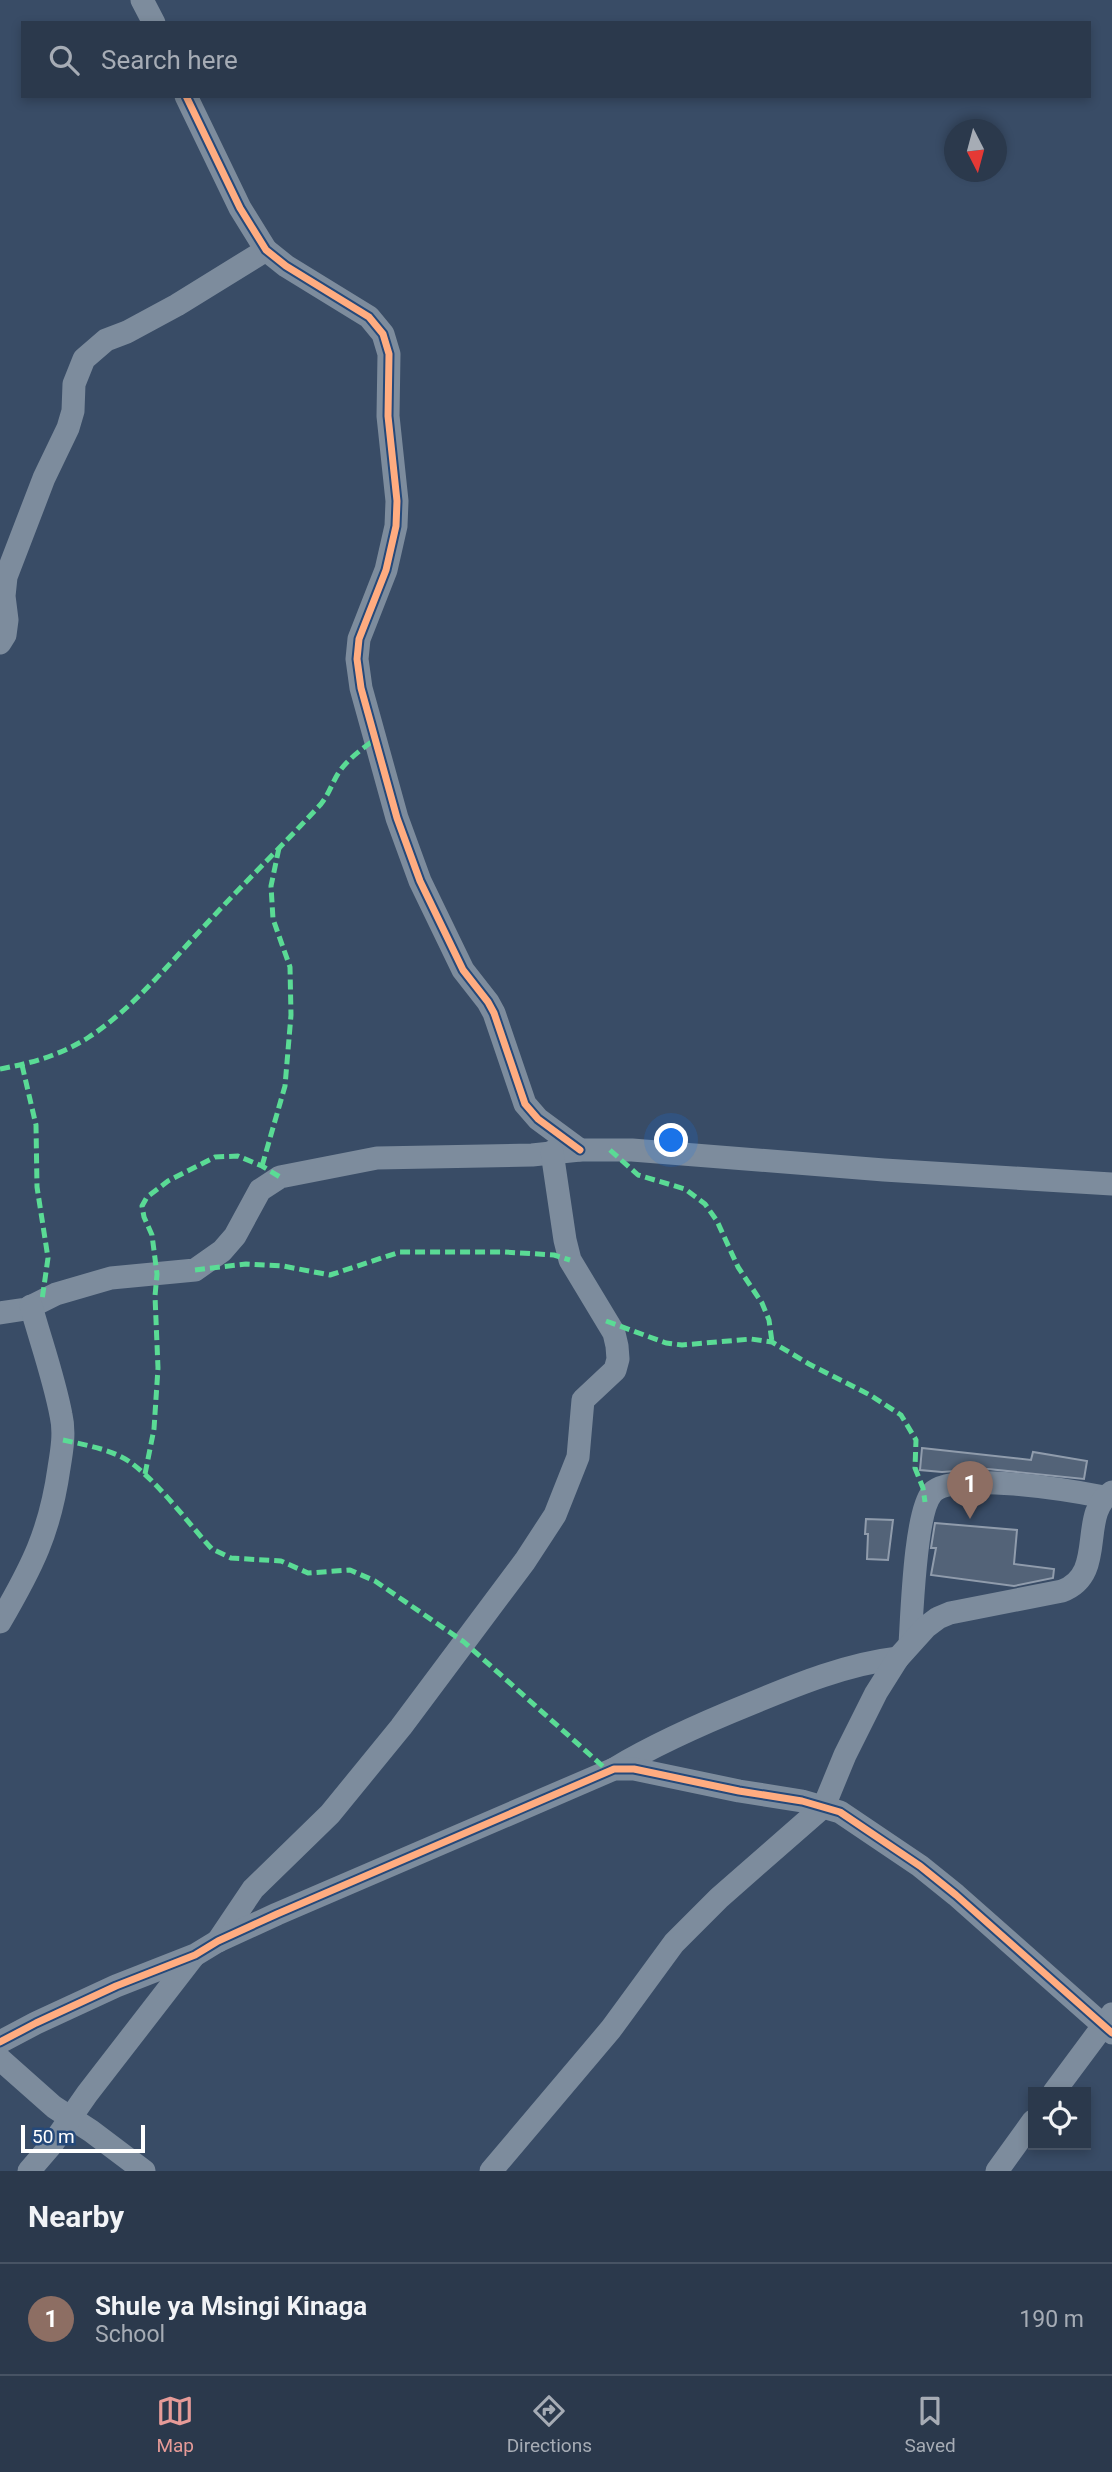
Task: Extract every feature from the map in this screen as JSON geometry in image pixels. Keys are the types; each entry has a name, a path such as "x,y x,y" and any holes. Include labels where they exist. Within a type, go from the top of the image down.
{"street":[{"path":"142,0 153,21"},
{"path":"187,98 240,208 266,250 286,267 369,317 383,334 389,354 388,416 397,500 396,526 386,570 359,639 357,659 361,688 390,792 420,881 463,970 494,1013 525,1104 538,1119 580,1150"},
{"path":"0,643 5,635 7,620 4,596 6,577 44,478 68,428 73,411 74,384 80,366 100,344 177,305 266,250"},
{"path":"0,1313 16,1312 56,1294 111,1278 195,1270 222,1251 235,1236 260,1190 279,1177 377,1158 632,1150 884,1170 1112,1184"},
{"path":"218,1941 253,1889 330,1814 401,1727 525,1562 555,1515 578,1457 583,1400 615,1370 618,1359 614,1333 570,1260 552,1152"},
{"path":"0,1622 44,1538 54,1507 63,1440 62,1416 32,1306"},
{"path":"904,1651 921,1522 925,1502 933,1491 946,1484 968,1482 1108,1494"},
{"path":"491,2171 611,2029 674,1943 719,1898 824,1806 870,1705 904,1651 938,1618 950,1613 1062,1591 1078,1582 1084,1575 1098,1507 1108,1494"},
{"path":"0,2042 116,1986 194,1955 218,1941 614,1769 696,1727 788,1689 904,1651"},
{"path":"614,1769 634,1769 824,1806 855,1820 920,1866 1109,2024 1058,2087"},
{"path":"29,2171 194,1955"},
{"path":"0,2059 54,2108 145,2171"},
{"path":"997,2171 1028,2128"}],"building":[{"path":"922,1448 1031,1460 1033,1452 1087,1461 1084,1479 988,1469 942,1472 920,1470"},
{"path":"866,1519 893,1520 888,1560 867,1559"},
{"path":"935,1523 1017,1530 1014,1564 1054,1569 1053,1578 1014,1586 931,1575 936,1548 931,1548"}],"marked path":[{"path":"0,1069 35,1061 68,1049 122,1012 321,804 343,767 374,740"},
{"path":"262,1166 285,1086 291,1015 290,967 273,919 271,886 279,848"},
{"path":"22,1065 36,1125 37,1187 48,1258 42,1300"},
{"path":"610,1150 638,1175 685,1189 705,1204 717,1221 738,1267 762,1303 769,1320 772,1342"},
{"path":"145,1474 154,1429 158,1368 155,1296 157,1274 152,1235 142,1206 147,1197 168,1181 215,1157 238,1156 280,1177"},
{"path":"195,1270 246,1264 283,1266 330,1275 400,1252 504,1252 554,1255 570,1260"},
{"path":"606,1321 666,1343 682,1345 751,1339 772,1342 870,1395 901,1415 916,1440 915,1468 925,1502"},
{"path":"63,1440 106,1451 130,1462 162,1492 212,1549 231,1558 281,1561 308,1573 350,1570 375,1581 464,1642 607,1770"}],"cycle path":[{"path":"187,98 240,208 266,250 286,266 369,317 383,334 389,354 388,416 397,501 396,526 386,570 359,639 357,659 361,688 397,818 420,881 463,970 494,1013 525,1104 538,1119 580,1150"},
{"path":"0,2042 116,1986 195,1955 218,1941 277,1914 614,1769 634,1769 802,1801 840,1812 920,1866 956,1895 1112,2033"}],"place":[{"name":"Shule ya Msingi Kinaga","path":"970,1519"}]}
